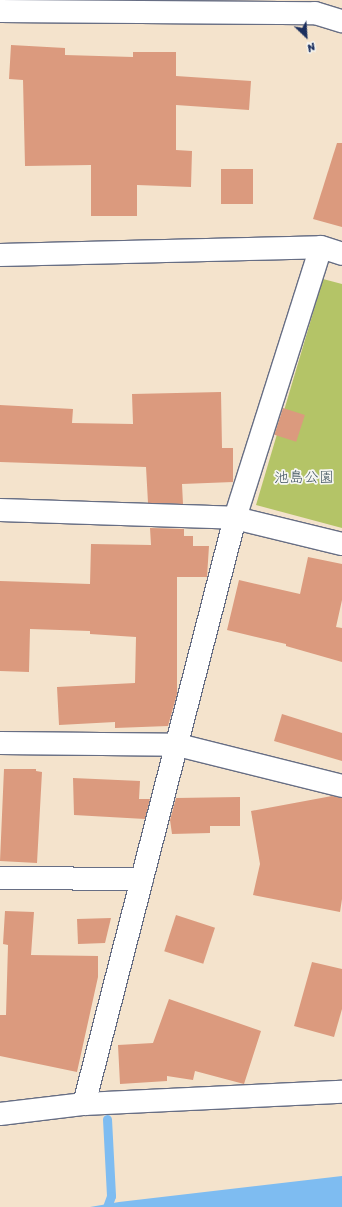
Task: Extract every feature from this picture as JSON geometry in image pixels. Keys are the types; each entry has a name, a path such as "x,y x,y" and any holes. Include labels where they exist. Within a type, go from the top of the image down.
{"street":[{"path":"0,11 317,7 342,21"},
{"path":"84,1104 178,745 235,518 321,247"},
{"path":"0,255 321,247 342,254"},
{"path":"0,510 235,518 342,544"},
{"path":"0,743 178,745 342,786"},
{"path":"0,878 142,879"},
{"path":"0,1114 84,1104 342,1092"}],"green space":[{"name":"池島公園","path":"323,279 342,284 342,528 256,505"}],"water":[{"path":"342,1176 342,1207 90,1207 119,1202"}],"building":[{"path":"11,45 65,48 65,55 133,57 133,52 176,52 176,76 251,81 249,110 176,105 176,150 192,151 191,187 137,185 137,216 91,216 91,165 25,166 23,80 9,79"},
{"path":"337,143 342,143 342,227 313,219"},
{"path":"221,169 253,169 253,204 221,204"},
{"path":"221,392 222,448 233,448 233,482 182,484 183,504 148,503 146,467 0,462 0,405 73,409 72,423 133,424 132,394"},
{"path":"283,408 305,415 296,442 274,435"},
{"path":"150,528 184,529 184,536 193,536 193,546 209,546 207,577 177,577 177,694 168,726 115,728 115,722 59,725 57,687 135,683 136,637 90,634 90,631 30,629 29,672 0,671 0,581 90,584 91,544 151,545"},
{"path":"308,557 342,564 342,600 336,627 342,628 342,662 286,646 286,644 227,630 239,580 300,594"},
{"path":"282,714 342,733 342,761 274,741"},
{"path":"4,769 36,769 36,771 42,772 37,863 0,861"},
{"path":"73,778 140,781 139,799 150,799 145,819 74,815"},
{"path":"332,796 342,798 342,899 340,912 253,895 260,864 251,811"},
{"path":"240,797 240,826 210,826 210,833 172,834 170,820 176,798"},
{"path":"5,911 34,912 31,955 98,956 98,977 77,1072 0,1056 0,1015 6,1015 8,945 3,944"},
{"path":"176,915 215,928 203,964 164,951"},
{"path":"111,918 105,943 78,944 77,919"},
{"path":"312,962 342,969 342,1009 334,1037 294,1026"},
{"path":"169,999 261,1031 244,1084 195,1071 193,1080 167,1076 167,1081 120,1084 118,1045 153,1043"}],"waterway":[{"path":"107,1119 111,1196 107,1207"}]}
